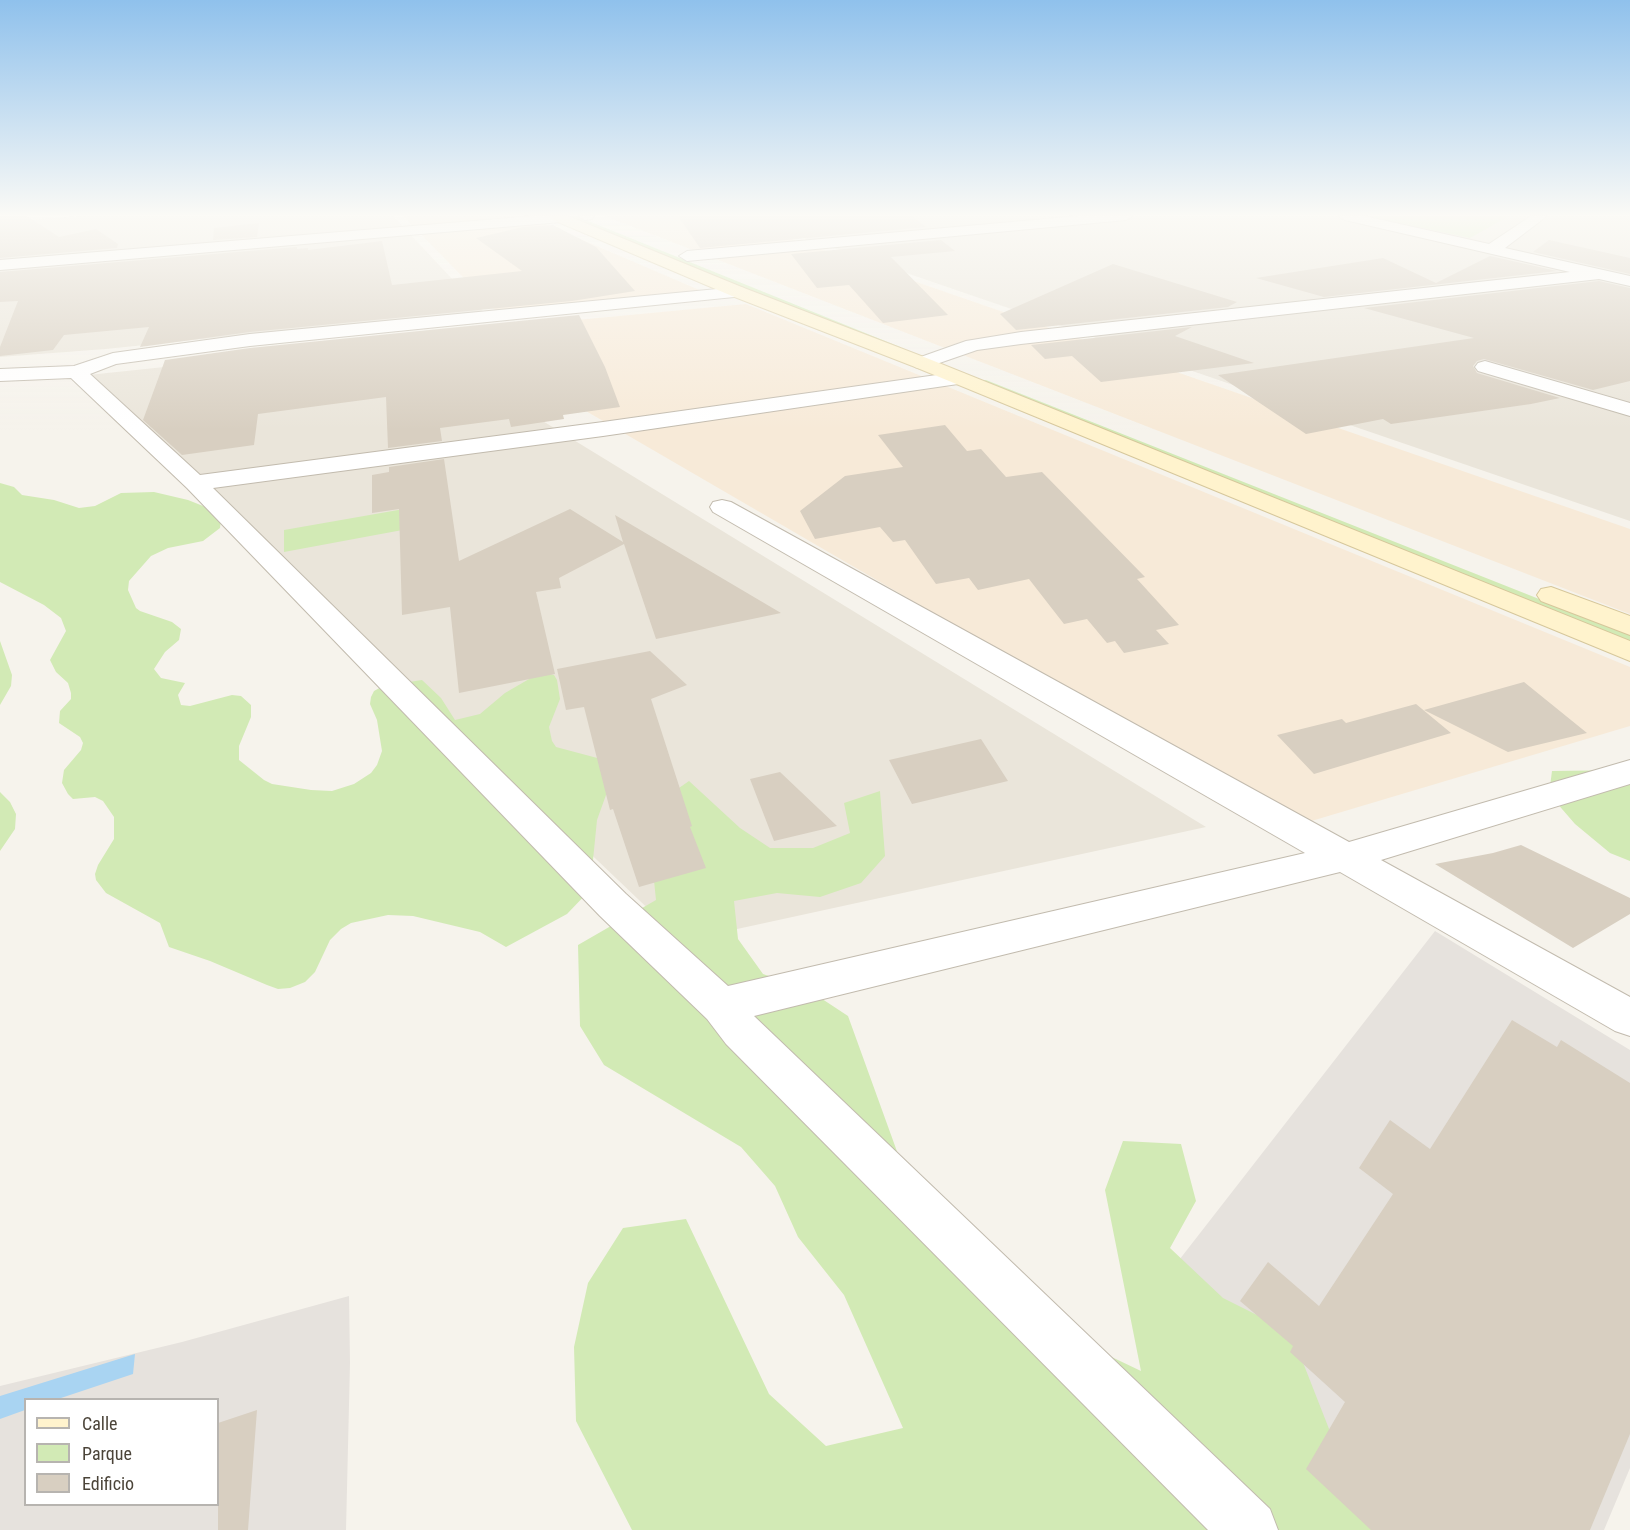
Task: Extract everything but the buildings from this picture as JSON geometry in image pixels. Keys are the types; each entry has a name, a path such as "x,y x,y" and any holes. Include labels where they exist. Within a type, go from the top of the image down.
{"main road":[{"path":"727,287 932,359 1419,544"},
{"path":"762,287 932,359 958,378 1630,652"},
{"path":"1530,587 1630,626"}],"street":[{"path":"932,359 972,345 1021,338 1478,287"},
{"path":"0,375 76,372 113,359 250,340 738,292"},
{"path":"1485,367 1630,410"},
{"path":"76,372 195,483 613,905 721,1006 750,1040 1249,1530"},
{"path":"195,483 603,429 958,378"},
{"path":"722,507 1630,1018"},
{"path":"721,1006 1346,857 1630,772"}],"shaded area":[{"path":"0,287 460,287 488,317 262,333 0,357"},
{"path":"473,287 693,287 704,292 497,312"},
{"path":"789,287 932,287 1630,529 1630,614"},
{"path":"948,287 1630,287 1630,521"},
{"path":"746,304 1630,667 1630,726 1298,825 450,332"},
{"path":"412,341 1206,827 682,941 88,375"},
{"path":"1435,931 1630,1050 1630,1468 1604,1530 1361,1530 1134,1318"},
{"path":"349,1296 350,1363 346,1530 0,1530 0,1386 182,1342"}],"green space":[{"path":"740,287 753,287 900,347 897,349"},
{"path":"986,380 1630,635 1630,642 980,381"},
{"path":"0,483 14,487 22,495 54,500 79,508 95,506 121,493 154,492 188,500 208,508 221,520 220,528 203,541 168,548 151,556 129,581 128,590 136,608 140,611 172,622 181,629 179,640 165,652 154,669 161,678 185,683 178,695 181,705 190,706 232,695 241,696 251,705 251,717 239,746 239,760 272,784 332,791 354,784 371,773 382,751 377,720 370,704 374,691 383,686 422,680 441,698 455,720 480,714 505,693 536,675 546,673 554,675 560,699 549,727 552,741 556,747 601,759 607,780 606,795 597,820 590,890 567,914 506,947 480,932 413,916 388,915 351,923 330,940 315,972 305,982 290,988 278,989 169,947 160,923 106,893 96,880 98,865 114,839 114,817 103,801 95,797 73,799 62,783 64,770 81,750 83,743 80,737 59,723 60,711 71,699 71,693 68,683 56,672 50,660 66,631 61,618 44,605 0,582"},
{"path":"421,506 424,526 284,552 284,530"},
{"path":"0,641 12,675 11,686 0,705"},
{"path":"1630,770 1630,861 1610,853 1575,824 1549,794 1552,771"},
{"path":"689,781 740,828 770,848 813,848 850,833 844,803 880,791 885,856 861,883 820,897 777,893 734,901 738,939 763,974 807,989 848,1016 903,1168 1034,1320 1141,1371 1105,1190 1123,1141 1181,1144 1196,1201 1170,1248 1223,1298 1291,1332 1353,1490 1379,1530 632,1530 576,1421 574,1347 588,1283 623,1228 686,1219 769,1394 826,1446 903,1428 844,1295 798,1237 775,1186 741,1147 604,1065 580,1026 578,945 656,900 649,832 659,802"},
{"path":"0,792 10,802 16,814 15,829 0,851"}],"water":[{"path":"135,1354 133,1374 61,1398 24,1398 24,1410 0,1419 0,1396"}]}
